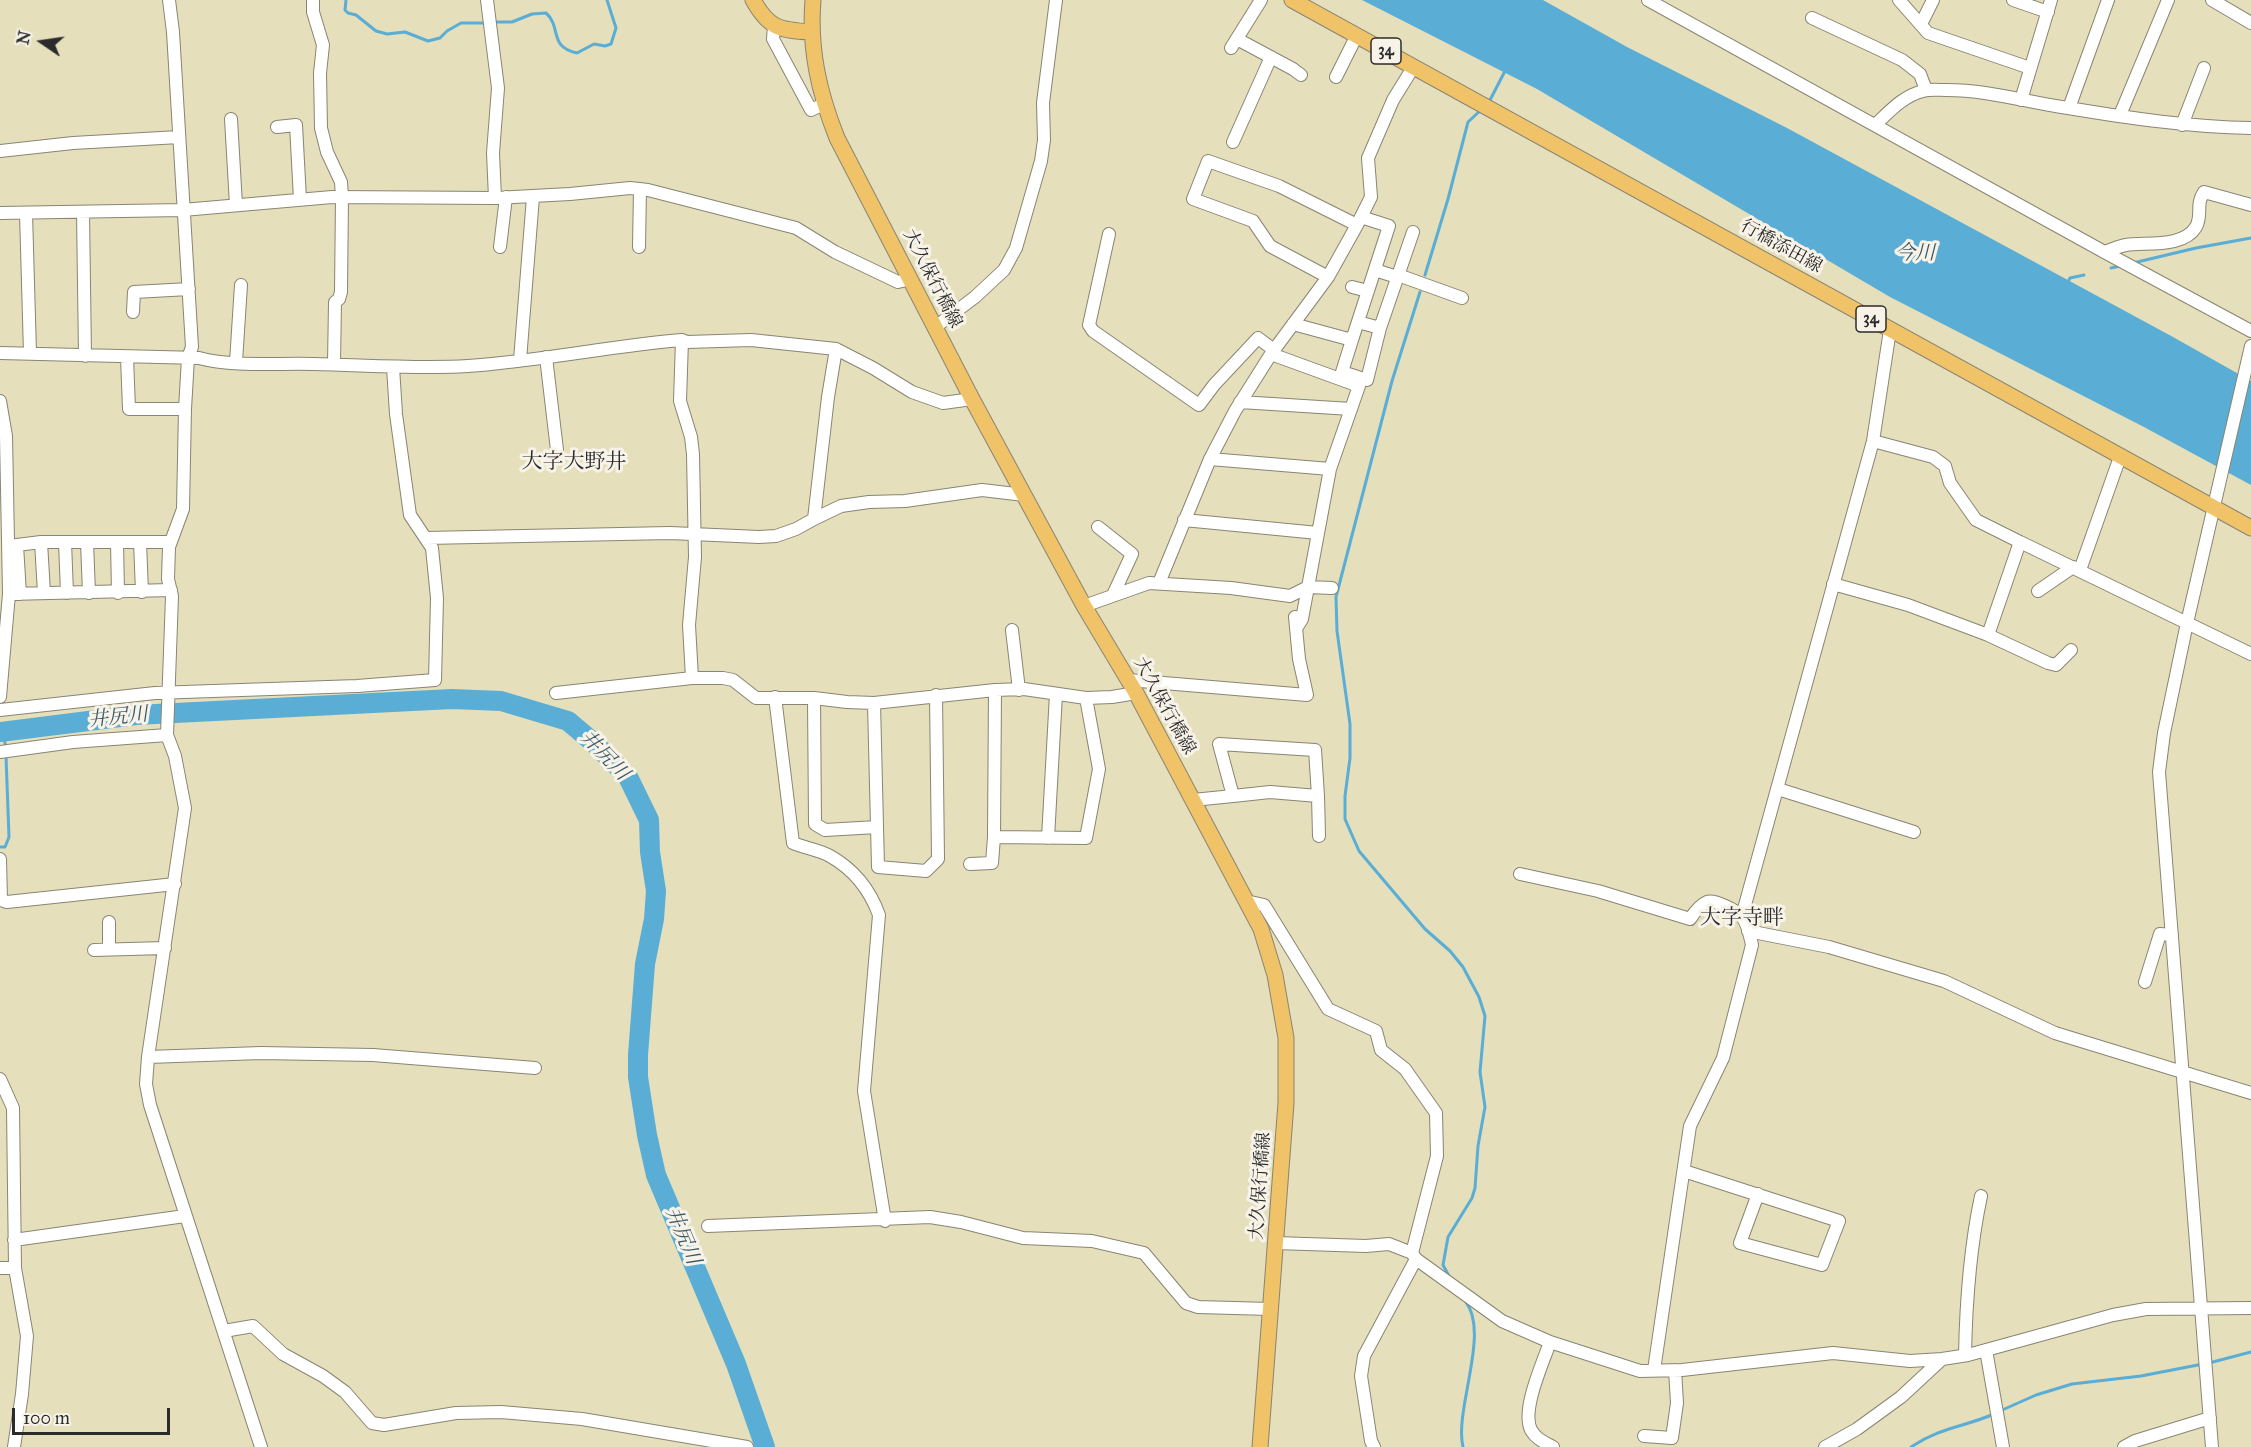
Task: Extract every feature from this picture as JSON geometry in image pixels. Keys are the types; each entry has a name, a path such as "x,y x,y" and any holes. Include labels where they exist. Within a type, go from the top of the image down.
{"main road":[{"path":"753,0 762,17 774,26 790,31 811,32"},
{"name":"大久保行橋線","path":"813,0 811,32 815,65 824,104 837,138 972,399 1084,606 1132,686 1261,929 1275,975 1286,1038 1286,1103 1260,1447"},
{"name":"行橋添田線","path":"1292,0 2120,457 2215,504 2251,528"}],"street":[{"path":"169,0 192,347 188,358 185,409 183,509 171,542 168,579 171,590 167,732 175,756 185,808 146,1084 150,1105 185,1216 225,1331 261,1447"},
{"path":"312,0 313,12 323,45 320,73 321,129 327,152 341,182 342,197 341,292 339,299 335,302 334,364"},
{"path":"487,0 498,88 493,153 500,197 500,247"},
{"path":"934,328 975,297 1004,270 1016,248 1041,161 1044,140 1043,104 1056,0"},
{"path":"1261,0 1234,43 1271,57 1301,75"},
{"path":"1648,0 2251,331"},
{"path":"1899,0 1928,33 2030,68"},
{"path":"1921,24 1933,0"},
{"path":"2013,0 2049,6 2021,100"},
{"path":"2069,108 2108,0"},
{"path":"2120,115 2168,0"},
{"path":"2212,0 2251,23"},
{"path":"1812,18 1902,60 1920,74 1926,90"},
{"path":"774,26 773,39 811,110 824,104"},
{"path":"1335,77 1357,35"},
{"path":"1233,142 1271,57"},
{"path":"1159,583 1210,459 1240,402 1272,352 1328,277 1371,197 1368,158 1393,100 1414,66"},
{"path":"2182,125 2204,68"},
{"path":"1875,125 1907,96 1926,90 1985,92 2021,100 2182,125 2251,128"},
{"path":"231,119 236,205"},
{"path":"277,127 296,125 300,199"},
{"path":"0,151 73,143 179,137"},
{"path":"1328,277 1270,246 1252,221 1193,199 1208,161 1279,186 1359,221 1389,226 1342,372 1367,380 1380,328 1413,232"},
{"path":"0,213 183,210 342,197 533,197 630,188 796,228 835,252 898,282 911,279"},
{"path":"639,189 639,246"},
{"path":"2106,253 2124,245 2175,240 2189,235 2200,215 2199,200 2204,192 2251,205"},
{"path":"520,360 533,197"},
{"path":"83,212 85,356"},
{"path":"26,213 30,353"},
{"path":"556,693 692,678 723,678 733,680 756,698 814,698 874,703 995,690 1112,698 1132,686 1307,695 1299,659 1296,623 1302,619 1330,469 1359,386 1272,352 1258,338 1214,385 1199,405 1093,331 1089,325 1109,234"},
{"path":"1375,270 1462,298"},
{"path":"236,362 241,285"},
{"path":"1353,287 1368,291"},
{"path":"133,312 134,292 189,290"},
{"path":"1358,322 1380,328"},
{"path":"1293,324 1352,340"},
{"path":"1654,1370 1690,1125 1723,1058 1752,945 1742,916 1873,441 1890,330"},
{"path":"0,353 199,358 236,362 393,367 468,366 643,343 682,340 687,342 752,340 836,349 912,392 944,403 972,399"},
{"path":"682,340 680,401 691,436 695,557 689,625 692,678"},
{"path":"2212,1447 2159,772 2162,744 2187,623 2251,346"},
{"path":"814,519 836,349"},
{"path":"127,357 129,409 185,409"},
{"path":"546,357 557,450"},
{"path":"0,710 169,694 357,686 435,680 436,598 432,548 415,526 410,515 396,414 393,367"},
{"path":"0,401 6,436 3,481 13,545 15,594 0,697"},
{"path":"1240,402 1351,409"},
{"path":"1873,441 1933,456 1945,466 1950,483 1976,520 2251,654"},
{"path":"2038,591 2077,569 2120,457"},
{"path":"1210,459 1330,469"},
{"path":"426,538 694,533 776,536 796,529 841,506 869,502 905,501 982,490 1024,495"},
{"path":"1184,520 1318,533"},
{"path":"1098,526 1132,554 1113,596"},
{"path":"13,545 41,542 171,542"},
{"path":"41,542 44,593"},
{"path":"65,542 67,593"},
{"path":"87,542 89,593"},
{"path":"117,542 118,593"},
{"path":"140,542 142,592"},
{"path":"1988,635 2020,542"},
{"path":"1084,606 1149,583 1231,588 1290,596 1308,587 1332,588"},
{"path":"1833,584 1908,605 1988,635 2048,663 2056,665 2071,650"},
{"path":"15,594 171,590"},
{"path":"1012,630 1018,690"},
{"path":"970,864 992,863 995,690"},
{"path":"1048,838 1056,694"},
{"path":"874,703 878,867 926,871 938,859 936,695"},
{"path":"775,697 793,843 829,856 857,877 873,899 879,915 864,1091 885,1221"},
{"path":"814,698 815,824 825,830 877,827"},
{"path":"994,837 1086,838 1099,769 1086,698"},
{"path":"0,752 167,732"},
{"path":"1233,796 1219,744 1315,750 1319,836"},
{"path":"1778,789 1914,832"},
{"path":"1192,800 1270,792 1318,796"},
{"path":"0,858 0,900 8,902 175,884"},
{"path":"1520,874 1598,891 1690,919 1700,906 1708,901 1716,901 1742,916"},
{"path":"1246,901 1264,905 1328,1009 1376,1031 1381,1050 1406,1069 1436,1113 1437,1156 1414,1256 1364,1356 1361,1376 1371,1441 1374,1447"},
{"path":"109,922 109,949"},
{"path":"1748,931 1829,947 1944,981 2055,1033 2251,1093"},
{"path":"2145,981 2160,934 2172,935"},
{"path":"94,950 165,948"},
{"path":"148,1057 261,1053 373,1055 535,1068"},
{"path":"0,1079 13,1108 15,1268 27,1336 14,1447"},
{"path":"1684,1171 1758,1194 1839,1221 1822,1264 1740,1243 1758,1194"},
{"path":"1965,1355 1966,1302 1975,1224 1981,1196"},
{"path":"15,1240 185,1216"},
{"path":"708,1227 885,1221 930,1217 961,1222 1023,1238 1092,1241 1144,1254 1186,1303 1198,1307 1270,1309"},
{"path":"1276,1243 1366,1246 1389,1244 1414,1256 1502,1321 1550,1342 1640,1371 1675,1370 1833,1353 1910,1361 1942,1359 1986,1350 2113,1315 2146,1309 2251,1308"},
{"path":"0,1268 15,1268"},
{"path":"225,1331 253,1326 283,1354 323,1376 345,1392 372,1423 384,1425 456,1413 501,1412 582,1419 747,1447"},
{"path":"1550,1342 1531,1399 1528,1419 1530,1429 1538,1440 1553,1447"},
{"path":"1986,1350 2003,1447"},
{"path":"1825,1447 1857,1429 1901,1398 1942,1359"},
{"path":"1644,1436 1672,1438 1677,1403 1675,1370"},
{"path":"2124,1447 2135,1441 2210,1418"}],"water":[{"name":"今川","path":"1362,0 1543,0 1627,47 1787,128 2173,337 2251,381 2251,485 2144,427 1890,297 1537,89"}],"waterway":[{"path":"346,0 345,10 356,15 376,31 387,34 405,32 428,41 440,38 461,23 485,23"},
{"path":"494,22 512,22 532,14 546,13 554,24 562,46 577,53 594,44 605,46 611,44 616,28 607,0"},
{"path":"1489,102 1505,71"},
{"path":"1425,275 1468,122 1482,109"},
{"path":"2133,263 2251,238"},
{"path":"2111,268 2120,266"},
{"path":"2068,282 2070,278 2084,275"},
{"path":"1420,292 1392,381 1336,597 1337,631 1350,724 1345,819 1359,851 1425,929 1450,951 1463,967 1479,997 1485,1016 1480,1072 1485,1107 1478,1146 1475,1188 1472,1198 1448,1237 1443,1265 1449,1276"},
{"name":"井尻川","path":"0,732 136,715 452,699 501,701 568,721 594,743 628,777 649,820 650,852 656,891 654,919 645,964 638,1077 656,1175 736,1364 765,1447"},
{"path":"3,731 6,749"},
{"path":"0,847 5,847 9,837 6,756"},
{"path":"1463,1447 1463,1413 1474,1333 1472,1316 1466,1302"},
{"path":"2209,1363 2251,1352"},
{"path":"2000,1411 2036,1395 2072,1384 2141,1376 2203,1364"},
{"path":"1911,1447 1943,1431 1994,1414"}],"district":[{"name":"大字大野井","path":"574,463"},
{"name":"大字寺畔","path":"1742,919"}]}
